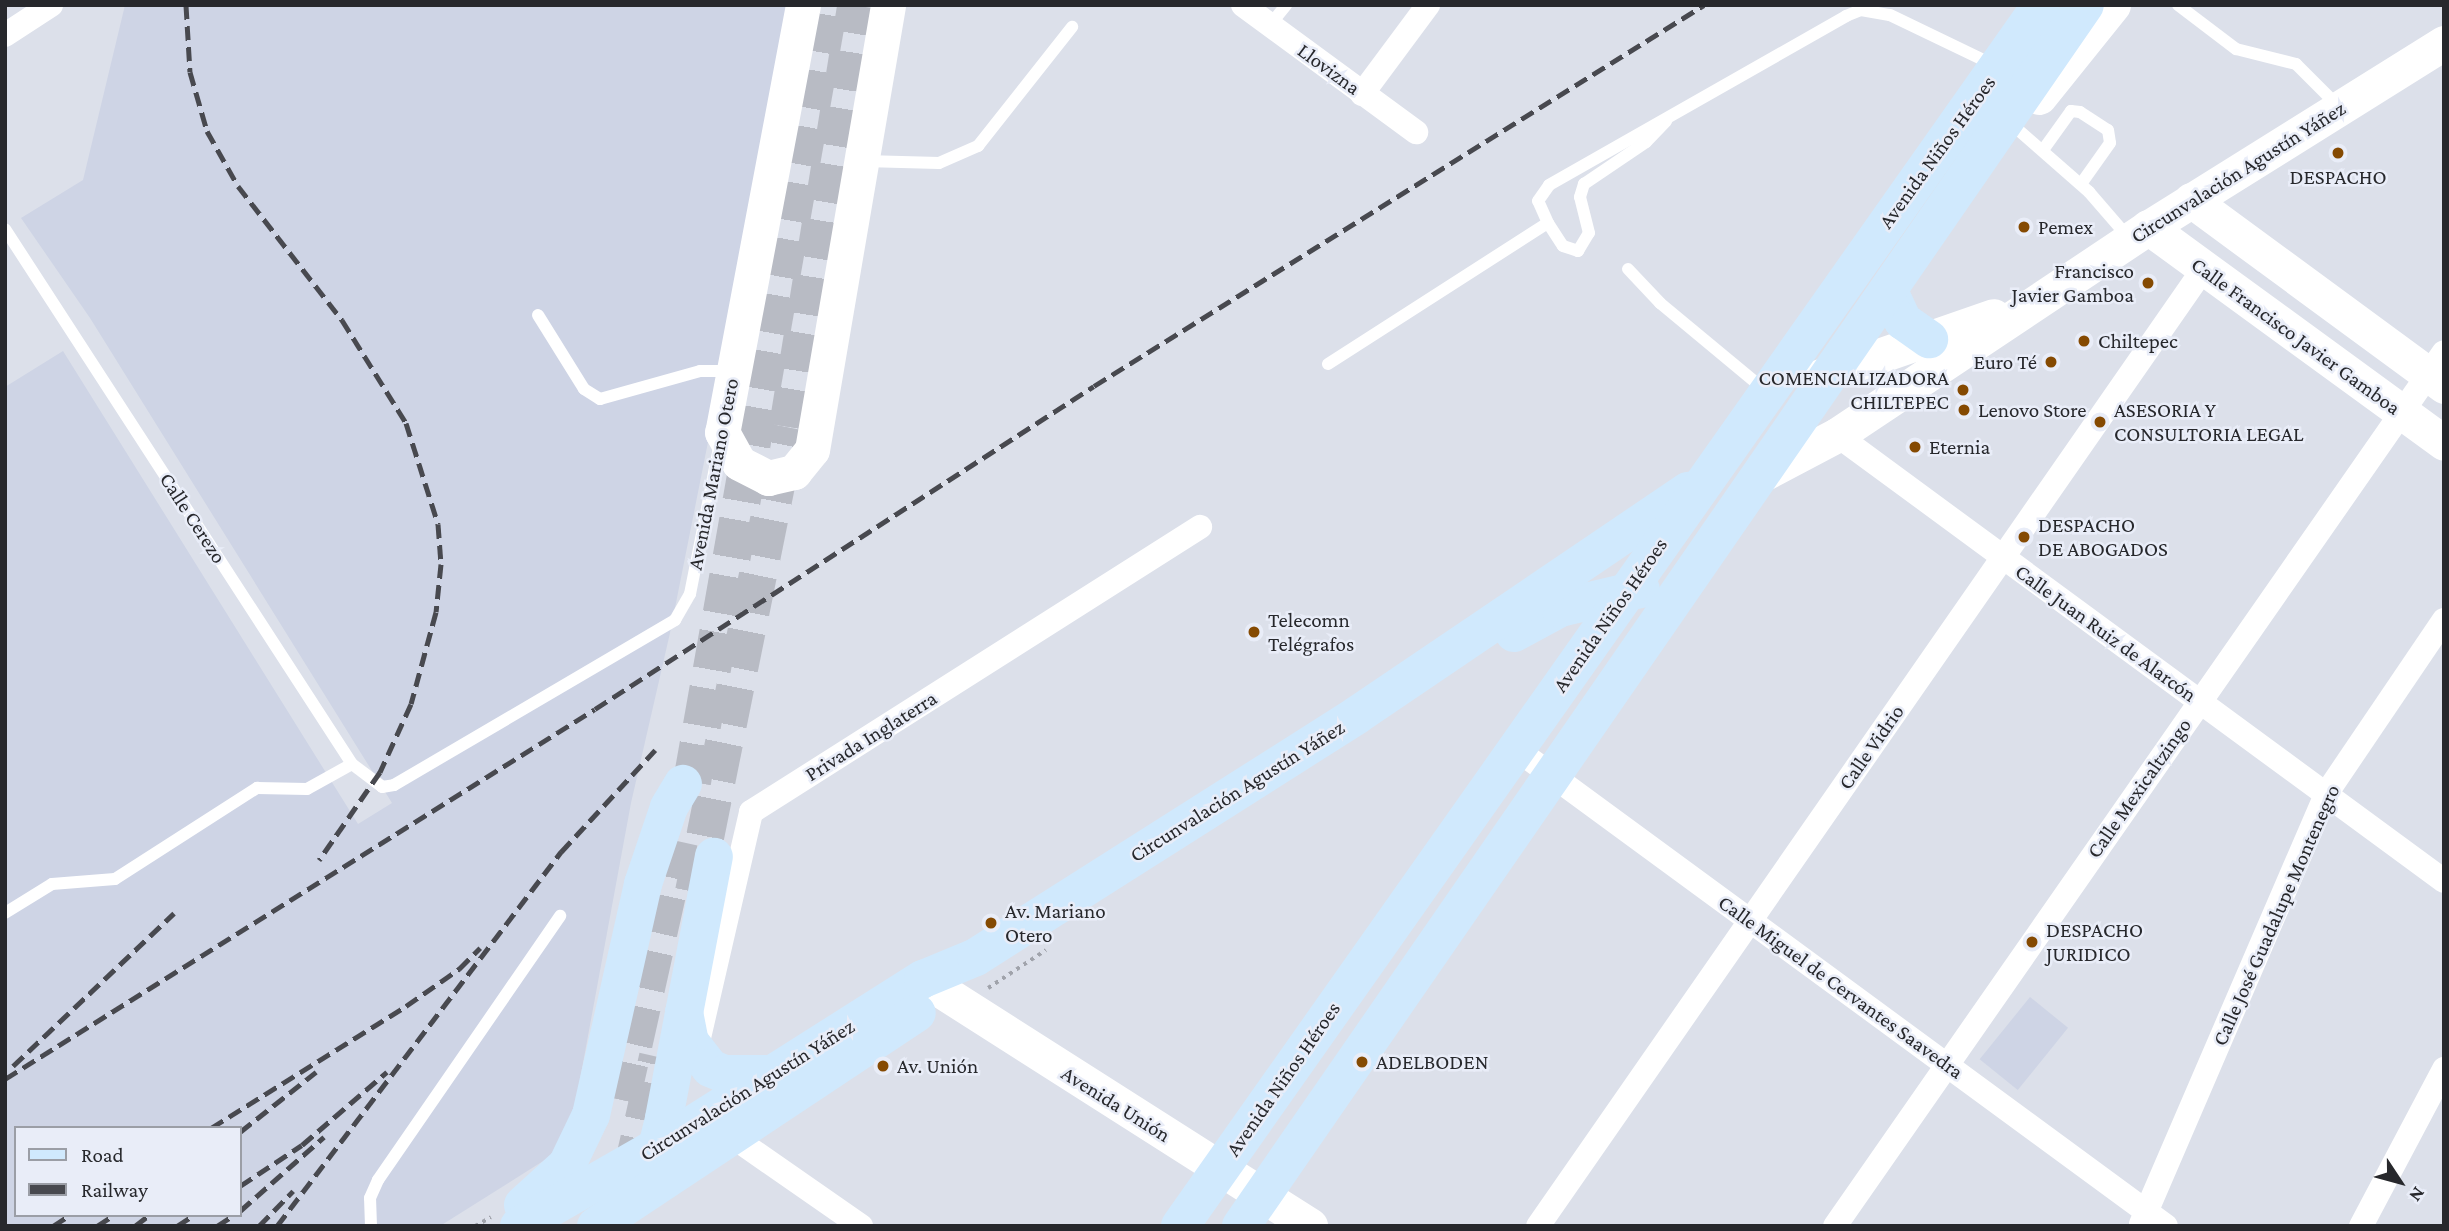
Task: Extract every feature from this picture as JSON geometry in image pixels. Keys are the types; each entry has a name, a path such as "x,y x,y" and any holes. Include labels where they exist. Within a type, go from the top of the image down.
{"main road":[{"name":"Avenida Mariano Otero","path":"722,432 803,5"},
{"path":"722,432 739,463 768,478 794,472 812,450 888,5"},
{"name":"Avenida Niños Héroes","path":"1180,1226 1766,391 2041,5"},
{"name":"Avenida Niños Héroes","path":"1251,1211 1761,475 1835,373 1889,291 1982,159 2011,123 2085,5"},
{"path":"2011,123 2113,5"},
{"name":"Circunvalación Agustín Yáñez","path":"1761,475 1836,435 2033,302 2191,200 2444,43"},
{"path":"2191,200 2439,371"},
{"name":"Calle Francisco Javier Gamboa","path":"2139,234 2204,268 2444,443"},
{"path":"1889,291 1903,321 1929,339"},
{"name":"Circunvalación Agustín Yáñez","path":"1766,391 1835,373 2033,302"},
{"name":"Circunvalación Agustín Yáñez","path":"596,1226 733,1137 976,957 1357,715 1704,480"},
{"name":"Circunvalación Agustín Yáñez","path":"1357,715 1560,608 1628,591 1684,586"},
{"path":"495,1226 550,1184 580,1140 591,1115 643,884 669,807 683,784"},
{"path":"571,1226 619,1193 657,1147 683,1003 714,857"},
{"name":"Circunvalación Agustín Yáñez","path":"519,1226 657,1147 772,1074 934,987"},
{"name":"Avenida Unión","path":"934,987 1219,1169 1251,1211 1310,1226"},
{"path":"683,1003 695,1053 724,1074 772,1074"},
{"path":"649,1226 657,1185"}],"street":[{"path":"5,34 51,5"},
{"name":"Llovizna","path":"1243,5 1416,132"},
{"path":"1362,94 1428,5"},
{"name":"Calle Vidrio","path":"1538,1226 2204,268"},
{"name":"Calle Mexicaltzingo","path":"1835,1226 2400,413 2439,371"},
{"name":"Calle Juan Ruiz de Alarcón","path":"1836,435 2444,881"},
{"name":"Privada Inglaterra","path":"695,1053 751,812 1200,527"},
{"name":"Calle José Guadalupe Montenegro","path":"2151,1221 2326,794 2444,620"},
{"name":"Calle Miguel de Cervantes Saavedra","path":"1516,749 1947,1065 2151,1221"},
{"path":"2361,1226 2444,1069"},
{"path":"733,1137 861,1226"}],"lane":[{"path":"1270,25 1286,5"},
{"path":"2178,5 2236,49 2296,64 2340,108"},
{"path":"1674,113 1646,142 1584,184 1580,197 1589,233 1578,251 1563,246 1538,201 1541,191 1674,113 1861,10 1891,15 1998,67"},
{"path":"861,161 939,163 978,146 1072,27"},
{"path":"2042,150 2071,111 2080,112 2108,130 2110,143 2081,184"},
{"path":"2011,123 2139,234"},
{"path":"1328,364 1548,223"},
{"name":"Calle Cerezo","path":"5,229 352,764 372,784 394,785"},
{"path":"1628,269 1660,303 1766,391"},
{"path":"538,315 583,388 600,399 700,371 734,371"},
{"name":"Avenida Mariano Otero","path":"394,785 675,620 690,594 722,432"},
{"path":"5,913 52,884 115,879 257,788 307,789 352,764"},
{"path":"371,1226 370,1198 378,1180 560,916"}],"shaded area":[{"path":"125,5 795,5 670,633 631,803 571,1128 559,1151 440,1226 5,1226 5,387 63,351 358,824 392,803 90,318 21,218 83,180"},
{"path":"2030,997 2068,1028 2018,1090 1980,1059"}],"tunnel":[{"path":"692,782 829,5"},
{"path":"694,892 788,427 856,5"},
{"path":"621,1100 679,841"},
{"path":"631,1176 658,1057"}],"railway":[{"path":"186,5 190,72 207,131 238,186 342,320 406,423 438,524 441,564 436,612 411,704 380,772 319,860"},
{"path":"5,1079 595,709 1094,386 1704,5"},
{"path":"277,1226 561,852 655,750"},
{"path":"13,1066 174,913"},
{"path":"214,1126 406,1006 459,969 480,948"},
{"path":"242,1130 316,1072"},
{"path":"242,1185 302,1145 387,1072"},
{"path":"242,1209 324,1137"},
{"path":"259,1226 293,1191"},
{"path":"53,1226 67,1217"},
{"path":"97,1226 111,1217"},
{"path":"135,1226 146,1217"},
{"path":"177,1226 191,1217"},
{"path":"217,1226 231,1217"}],"place":[{"name":"DESPACHO","path":"2338,153"},
{"name":"Pemex","path":"2024,227"},
{"name":"Francisco Javier Gamboa","path":"2148,283"},
{"name":"Chiltepec","path":"2084,341"},
{"name":"Euro Té","path":"2051,362"},
{"name":"COMENCIALIZADORA CHILTEPEC","path":"1963,390"},
{"name":"Lenovo Store","path":"1964,410"},
{"name":"ASESORIA Y CONSULTORIA LEGAL","path":"2100,422"},
{"name":"Eternia","path":"1915,447"},
{"name":"DESPACHO DE ABOGADOS","path":"2024,537"},
{"name":"Telecomn Telégrafos","path":"1254,632"},
{"name":"Av. Mariano Otero","path":"991,923"},
{"name":"DESPACHO JURIDICO","path":"2032,942"},
{"name":"ADELBODEN","path":"1362,1062"},
{"name":"Av. Unión","path":"883,1066"}]}
